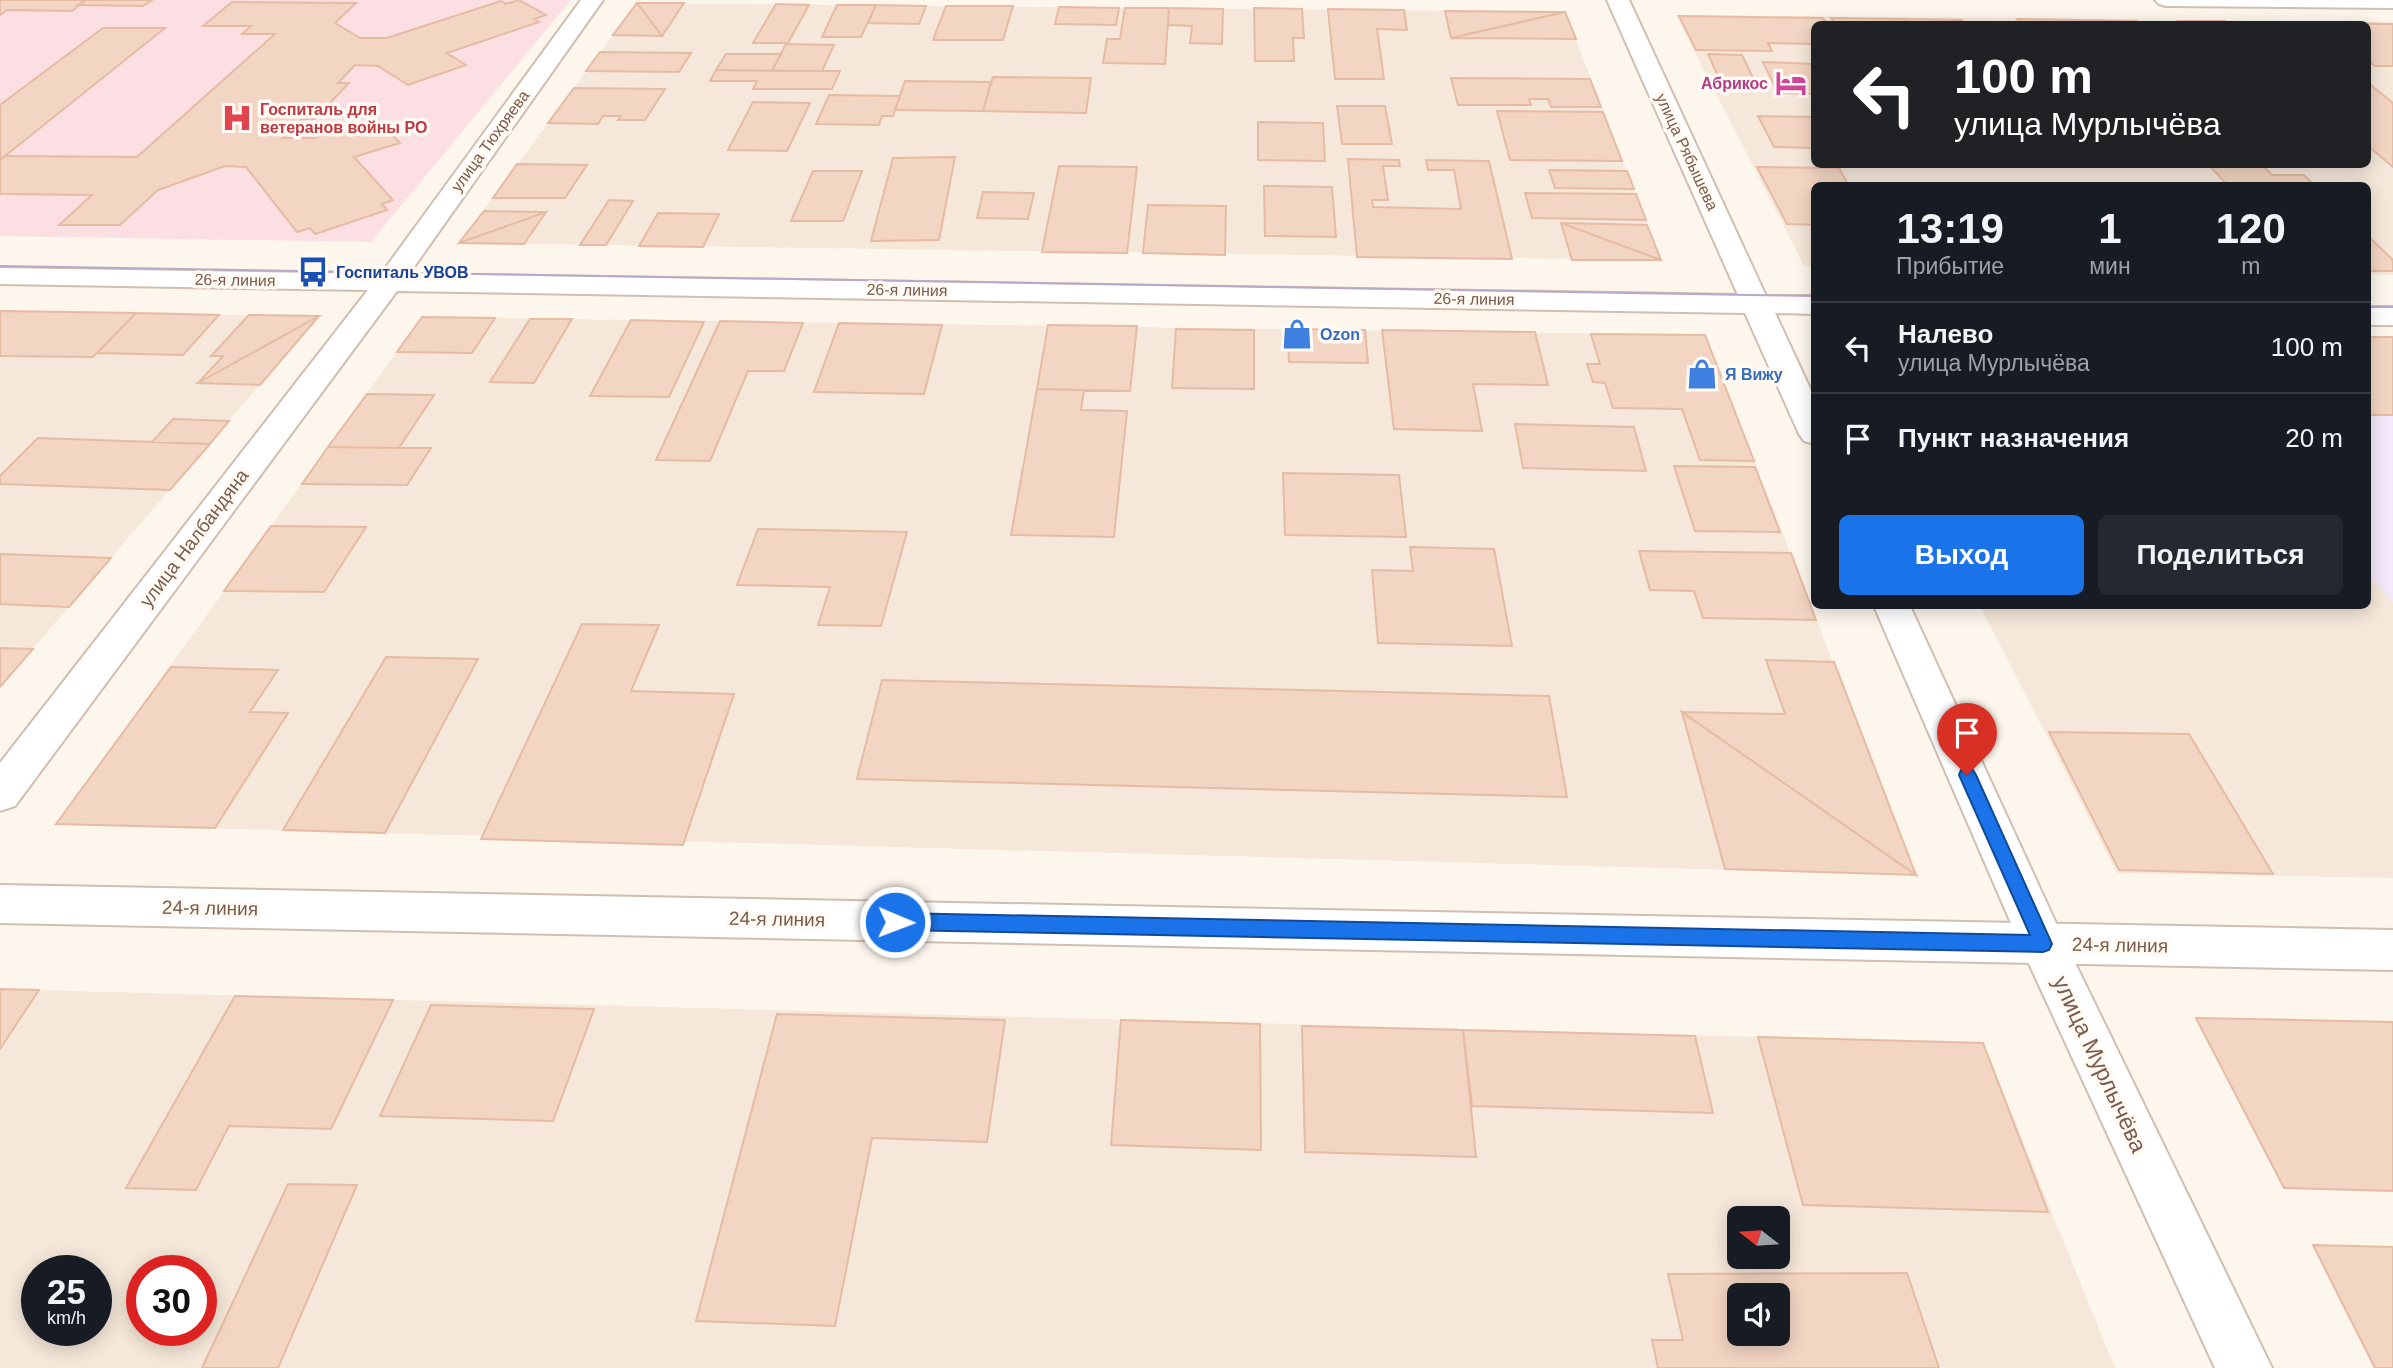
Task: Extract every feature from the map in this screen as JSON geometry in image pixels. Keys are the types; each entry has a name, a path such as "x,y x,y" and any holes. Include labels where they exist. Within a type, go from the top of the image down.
{"street":[{"name":"улица Тюхряева","path":"389,282 592,0"},
{"name":"улица Рябышева","path":"1618,0 1757,303"},
{"path":"2166,0 2393,2"},
{"name":"26-я линия","path":"0,276 1811,305"},
{"name":"улица Налбандяна","path":"0,794 389,282"},
{"path":"1757,303 1811,425"},
{"path":"2371,316 2393,316"},
{"name":"улица Мурлычёва","path":"1893,609 2043,944 2244,1368"},
{"name":"24-я линия","path":"0,904 2393,950"}],"shaded area":[{"name":"Госпиталь для ветеранов войны РО","path":"0,0 571,0 371,242 0,236"},
{"path":"637,3 1565,12 1661,260 459,243"},
{"path":"1676,15 2291,21 1811,21 1811,168 2371,168 2371,22 2393,22 2393,275 2371,274 2371,182 1811,182 1811,267 1804,266"},
{"path":"0,312 319,316 0,687"},
{"path":"422,317 1705,335 1916,875 56,824"},
{"path":"2371,337 2393,337 2393,603 2371,577"},
{"path":"2371,577 2393,603 2393,878 2117,873 1982,609 2371,609"},
{"path":"0,989 1983,1043 2115,1368 0,1368"}],"building":[{"path":"0,0 86,0 72,11 7,10 0,15"},
{"path":"86,0 152,0 143,6 78,5"},
{"path":"519,0 546,15 534,19 539,22 447,53 466,65 408,85 378,66 355,65 338,83 349,83 315,119 302,119 283,138 314,138 377,119 400,143 354,157 393,200 382,204 387,210 315,234 310,228 297,232 246,167 225,166 158,190 120,225 59,225 92,195 0,194 0,160 5,156 137,157 275,34 242,34 251,26 203,26 232,2 356,3 335,23 360,38 387,38 501,1 506,4"},
{"path":"637,3 684,3 662,36"},
{"path":"637,3 662,36 613,35"},
{"path":"776,4 809,5 788,43 753,43"},
{"path":"837,5 876,5 861,37 822,37"},
{"path":"876,5 926,6 919,24 868,23"},
{"path":"946,6 1013,6 1003,40 933,40"},
{"path":"1059,7 1119,8 1116,25 1055,24"},
{"path":"1125,8 1169,8 1165,64 1103,63 1107,39 1120,39"},
{"path":"1169,8 1223,9 1222,44 1190,43 1192,26 1168,25"},
{"path":"1254,8 1302,9 1304,38 1293,38 1294,61 1255,61"},
{"path":"1328,9 1404,10 1407,30 1377,29 1384,79 1335,79"},
{"path":"1445,11 1565,12 1451,38"},
{"path":"1565,12 1576,39 1451,38"},
{"path":"1679,16 1823,18 1825,21 1811,21 1811,44 1768,43 1772,51 1696,50"},
{"path":"1831,18 1907,21 1834,21"},
{"path":"1905,19 1963,21 1907,21"},
{"path":"2017,19 2083,21 2019,21"},
{"path":"2371,24 2393,24 2393,66 2375,66 2371,63"},
{"path":"103,28 165,28 0,160 0,105"},
{"path":"786,44 834,45 822,71 772,71"},
{"path":"600,52 691,53 679,72 586,71"},
{"path":"726,54 781,54 772,71 716,70"},
{"path":"1708,54 1742,55 1756,84 1721,83"},
{"path":"1763,62 1811,64 1811,94 1778,93"},
{"path":"716,70 840,71 832,89 753,89 757,81 710,81"},
{"path":"993,77 1091,78 1086,113 983,111"},
{"path":"1451,78 1590,79 1601,107 1551,107 1548,99 1529,99 1531,105 1458,105"},
{"path":"905,81 991,82 983,111 895,110"},
{"path":"2371,85 2393,103 2393,167 2371,149"},
{"path":"574,88 665,89 645,120 618,120 621,116 603,116 598,124 548,123"},
{"path":"829,95 900,96 893,116 882,116 879,125 816,124"},
{"path":"753,102 810,103 787,151 728,150"},
{"path":"1337,106 1385,106 1392,144 1342,144"},
{"path":"1497,111 1603,112 1622,161 1510,160"},
{"path":"1758,116 1811,117 1811,148 1774,147"},
{"path":"1258,122 1323,123 1325,161 1258,160"},
{"path":"955,157 939,240 871,241 893,158"},
{"path":"1348,159 1399,160 1400,166 1383,166 1388,200 1372,200 1373,207 1461,209 1454,170 1428,170 1426,160 1489,161 1512,259 1357,257"},
{"path":"517,164 587,165 565,198 493,198"},
{"path":"1059,166 1137,167 1127,253 1042,252"},
{"path":"1757,167 1839,168 1847,182 1811,182 1811,225 1787,224"},
{"path":"2212,168 2265,168 2272,175 2304,175 2311,182 2224,182"},
{"path":"1549,170 1627,171 1634,189 1555,188"},
{"path":"813,171 862,171 843,221 791,221"},
{"path":"1264,186 1332,187 1336,237 1265,236"},
{"path":"983,192 1034,193 1028,219 977,218"},
{"path":"1525,193 1636,194 1646,220 1532,218"},
{"path":"609,200 633,201 606,245 580,245"},
{"path":"1148,205 1226,206 1225,255 1143,253"},
{"path":"484,211 546,212 459,243"},
{"path":"546,212 524,244 459,243"},
{"path":"658,213 719,214 703,247 639,246"},
{"path":"1561,223 1647,225 1661,260"},
{"path":"1561,223 1661,260 1572,260"},
{"path":"2371,239 2393,260 2393,271 2371,271"},
{"path":"0,311 136,313 93,357 0,356"},
{"path":"136,313 219,315 183,355 97,353"},
{"path":"249,315 319,316 198,383 223,356 211,356"},
{"path":"319,316 260,385 198,383"},
{"path":"422,317 495,318 472,353 397,352"},
{"path":"530,319 572,319 534,383 490,382"},
{"path":"631,320 704,322 669,397 590,396"},
{"path":"720,321 803,323 784,371 748,371 710,461 656,460"},
{"path":"839,323 942,325 924,394 814,392"},
{"path":"1048,325 1137,326 1130,391 1037,389"},
{"path":"1176,329 1254,330 1254,389 1172,388"},
{"path":"1288,329 1365,330 1368,363 1289,362"},
{"path":"1382,330 1535,332 1548,385 1473,384 1482,431 1394,429"},
{"path":"1591,334 1705,335 1754,461 1700,460 1682,409 1613,408 1605,383 1593,382 1587,364 1600,364"},
{"path":"2371,337 2393,337 2393,415 2371,415"},
{"path":"1037,389 1084,390 1081,410 1127,411 1114,537 1011,535"},
{"path":"367,394 434,395 399,448 328,447"},
{"path":"173,419 229,421 210,444 152,442"},
{"path":"1515,424 1634,427 1646,471 1523,468"},
{"path":"38,438 210,444 170,490 0,484 0,476"},
{"path":"328,447 431,448 407,485 302,484"},
{"path":"1674,466 1755,467 1780,532 1695,531"},
{"path":"1283,473 1399,475 1406,537 1285,535"},
{"path":"271,526 366,527 324,592 224,591"},
{"path":"758,529 907,532 881,626 818,625 830,587 737,585"},
{"path":"1410,547 1494,549 1512,646 1378,643 1372,570 1413,571"},
{"path":"1639,551 1791,553 1816,620 1703,618 1694,591 1650,590"},
{"path":"0,554 111,558 69,607 0,604"},
{"path":"582,624 659,625 631,691 734,694 683,845 481,839"},
{"path":"0,648 33,649 0,687"},
{"path":"386,657 478,659 385,833 283,830"},
{"path":"1766,660 1834,662 1916,875 1682,712 1785,714"},
{"path":"171,667 278,670 250,712 288,713 215,828 56,824"},
{"path":"882,680 1549,696 1567,797 857,779"},
{"path":"1682,712 1916,875 1725,869"},
{"path":"2049,732 2189,734 2273,874 2119,870"},
{"path":"0,989 39,990 0,1049"},
{"path":"235,996 393,1000 331,1129 229,1126 196,1190 126,1188"},
{"path":"431,1005 594,1009 553,1121 380,1116"},
{"path":"777,1014 1005,1020 987,1142 872,1138 835,1326 696,1321"},
{"path":"2196,1018 2393,1022 2393,1191 2284,1188"},
{"path":"1121,1020 1260,1024 1261,1150 1111,1145"},
{"path":"1302,1026 1463,1030 1476,1157 1305,1152"},
{"path":"1463,1030 1695,1036 1713,1113 1472,1106"},
{"path":"1758,1037 1983,1043 2048,1212 1803,1205"},
{"path":"288,1184 357,1185 278,1368 202,1368 212,1346 217,1346 217,1336"},
{"path":"2313,1245 2393,1247 2393,1368 2375,1368"},
{"path":"1907,1273 1939,1368 1658,1368 1652,1340 1683,1340 1668,1274"}],"tram line":[{"path":"0,266 1811,296"},
{"path":"2371,307 2393,307"}],"place":[{"name":"Абрикос","path":"1791,83"},
{"name":"Госпиталь для ветеранов войны РО","path":"237,118"},
{"name":"Госпиталь УВОВ","path":"313,272"},
{"name":"Ozon","path":"1297,334"},
{"name":"Я Вижу","path":"1702,374"}],"route":[{"path":"895,922 2043,944 1967,775"}]}
